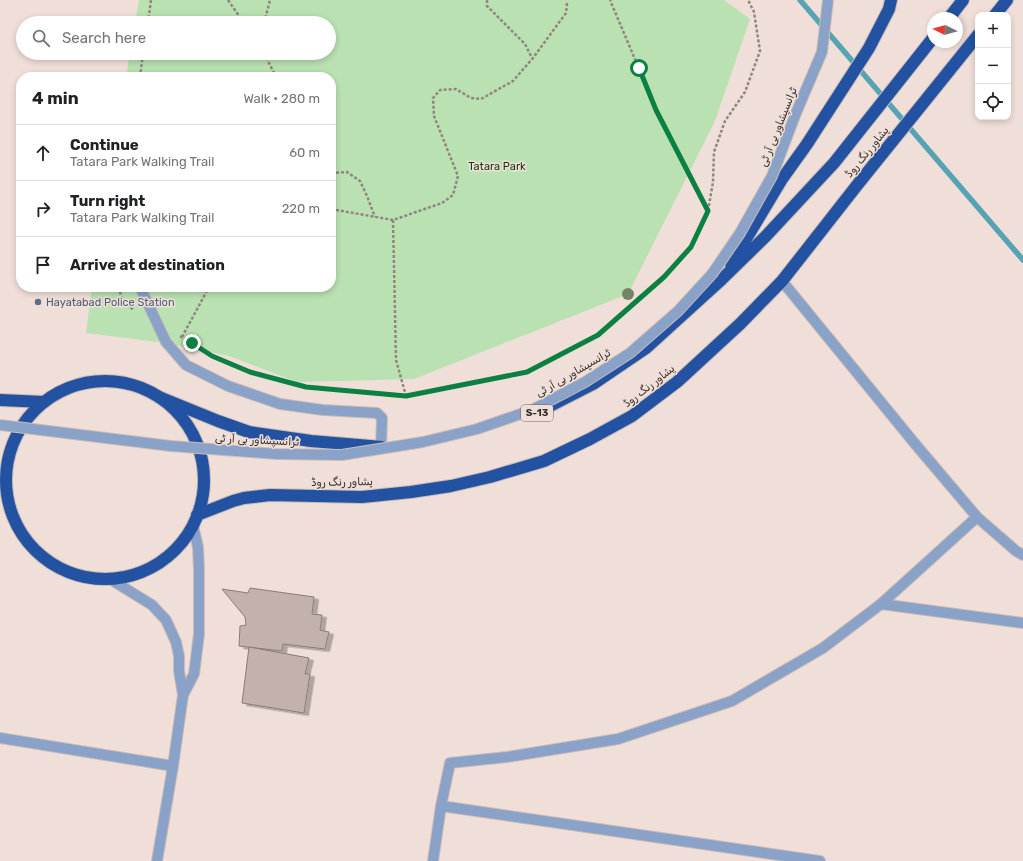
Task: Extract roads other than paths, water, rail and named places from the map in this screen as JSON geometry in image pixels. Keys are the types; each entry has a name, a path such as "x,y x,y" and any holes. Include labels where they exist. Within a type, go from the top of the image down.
{"highway":[{"path":"722,278 782,179 807,144 869,48 889,9 891,0"},
{"path":"954,12 963,0"},
{"path":"997,12 1007,0"},
{"name":"پشاور رنگ روڈ","path":"195,520 233,501 270,494 362,497 451,486 490,477 544,461 590,439 632,416 677,382 740,324 782,281 975,38"},
{"name":"پشاور رنگ روڈ","path":"159,397 212,419 249,432 311,441 382,447 416,448 476,434 537,413 593,384 646,348 722,278 766,236 834,163 927,46"},
{"path":"0,505 33,548 55,566 81,576 110,579 130,576 149,569 166,558 181,543 195,520 203,493 203,471 199,449 189,429 176,411 159,397 137,386 113,381 88,382 65,389 44,402 25,421 12,445 6,472 8,499 16,524"},
{"path":"0,400 44,402"}],"street":[{"name":"ٹرانسپشاور بی آر ٹی","path":"0,425 195,448 277,454 342,455 431,441 477,429 532,410 585,382 630,353 678,311 712,274 740,234 772,176 796,113 822,52 828,0"},
{"path":"782,281 977,517 1023,555"},
{"path":"142,292 166,342 186,365 228,386 280,404 323,410 377,413 382,418 382,447"},
{"path":"433,861 441,806 450,763 507,757 618,739 732,701 823,648 881,604 977,517"},
{"path":"183,695 194,674 199,634 199,570 195,520"},
{"path":"110,579 152,606 166,620 178,649 179,671 183,695 157,861"},
{"path":"881,604 1023,623"},
{"path":"0,738 173,766"},
{"path":"441,806 820,861"}],"waterway":[{"path":"800,0 1023,260"}],"place":[{"name":"Hayatabad Police Station","path":"38,302"}],"park label":[{"name":"Tatara Park","path":"497,166"}]}
